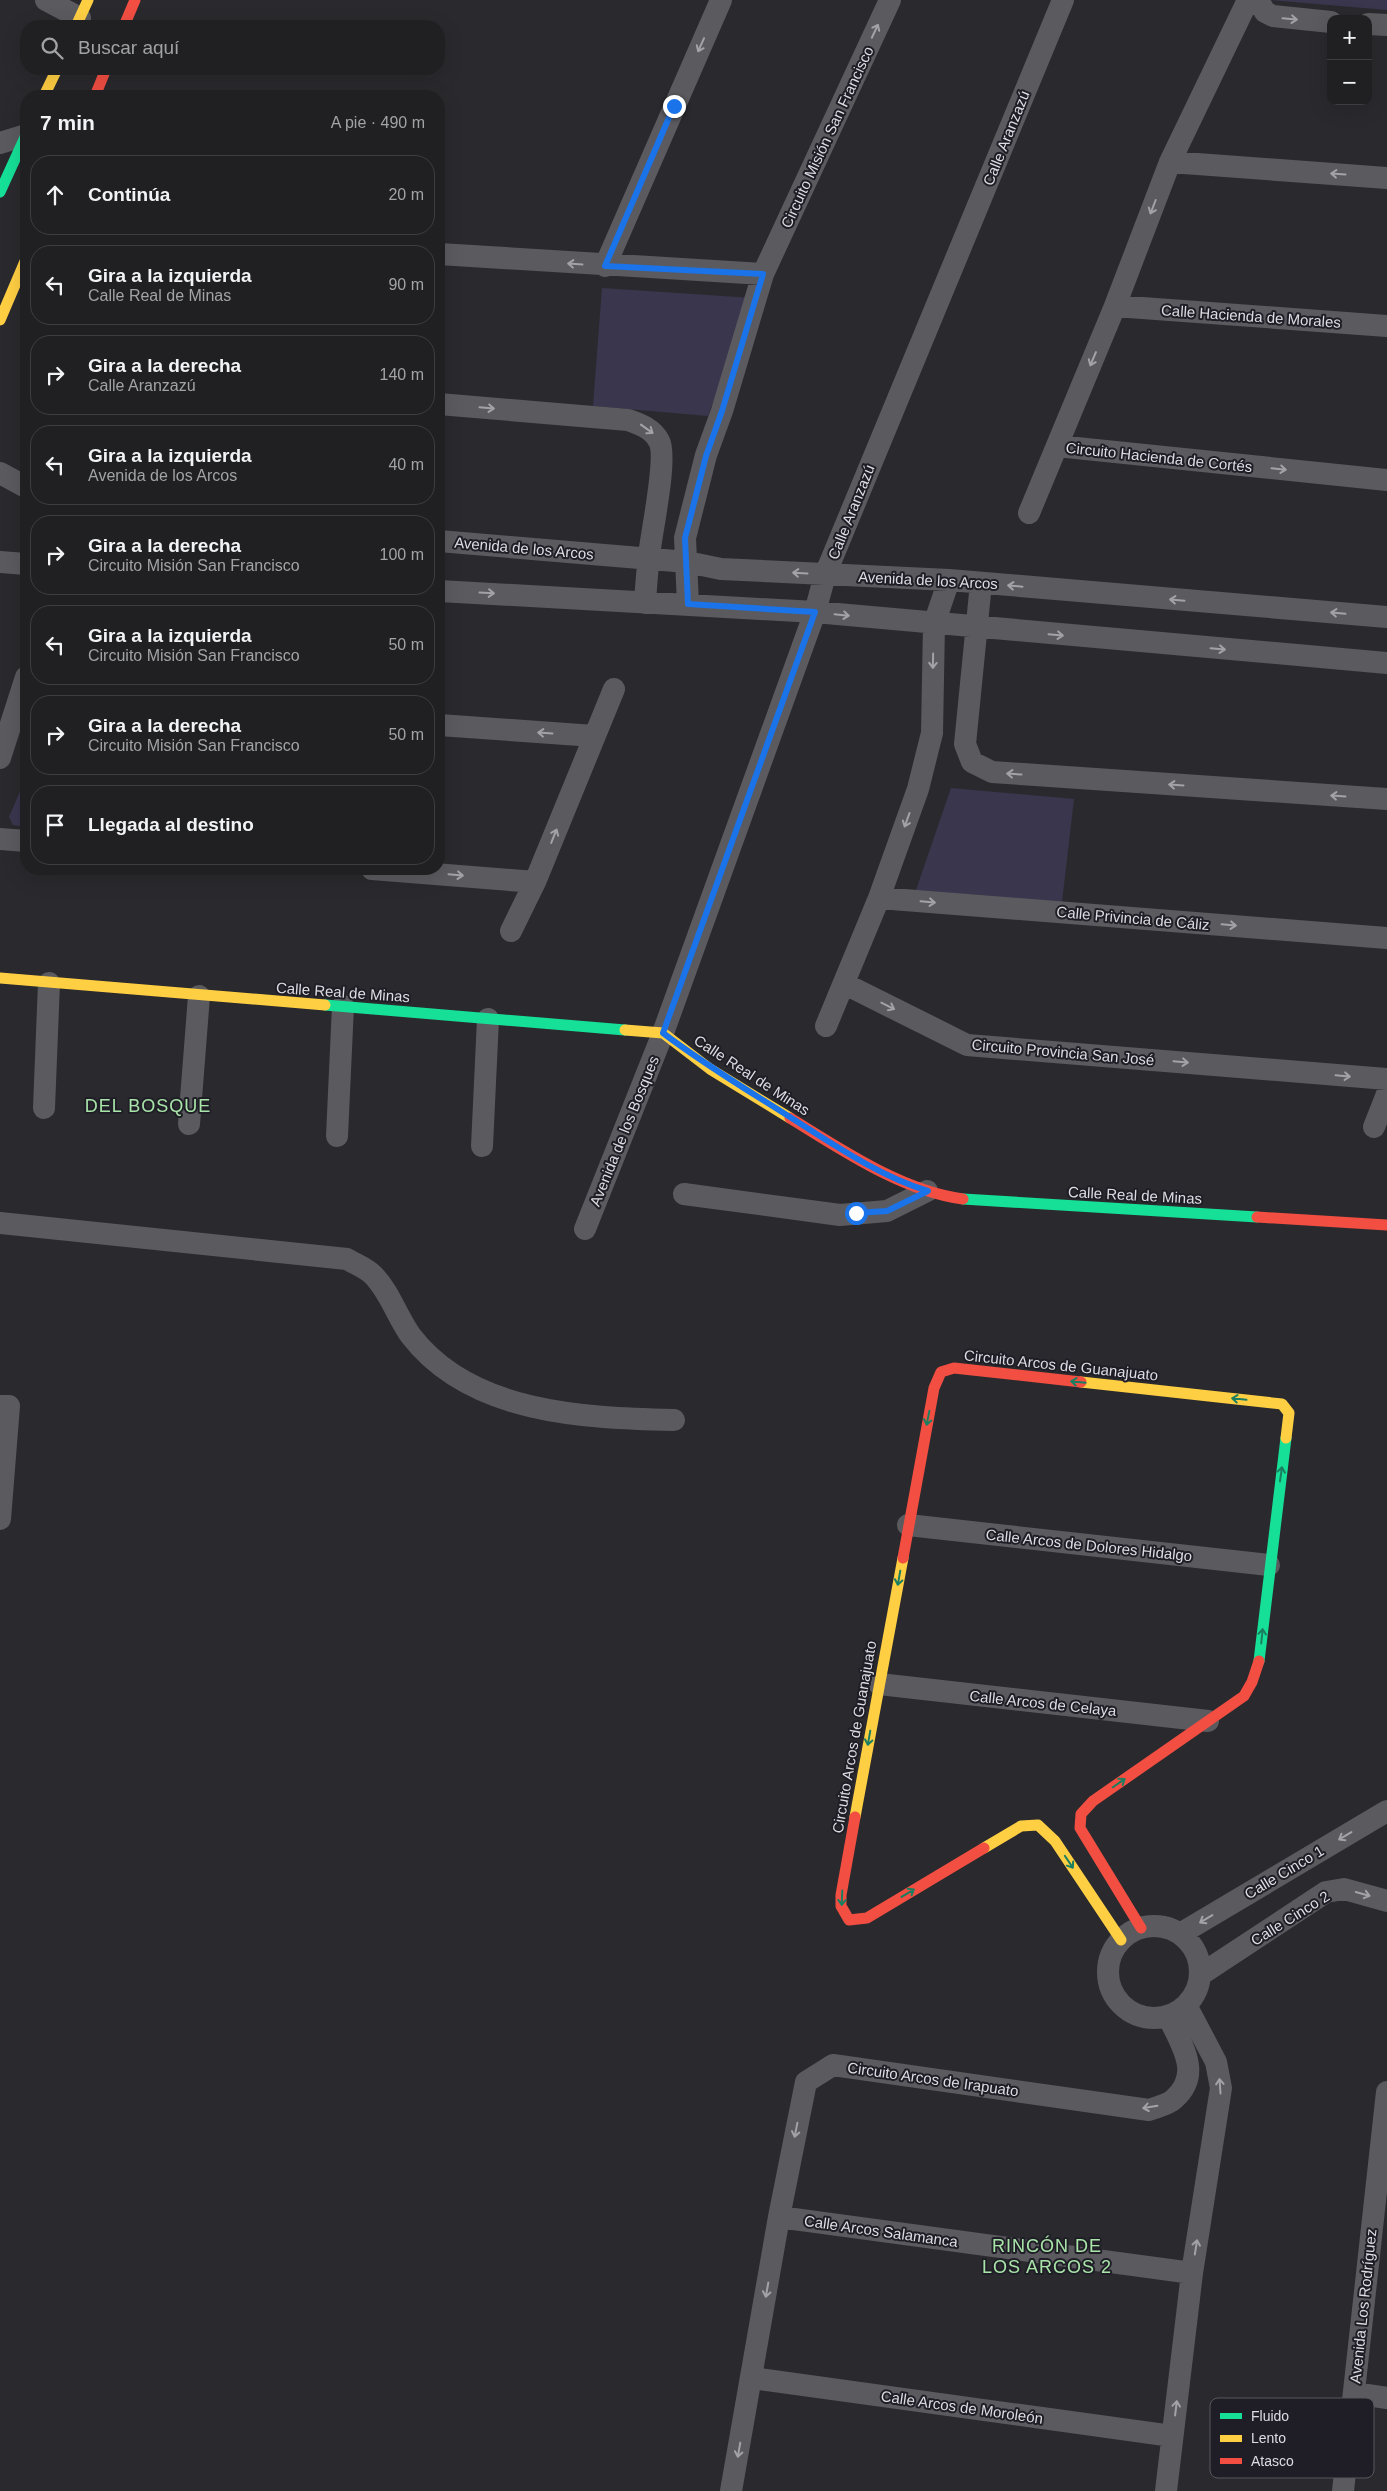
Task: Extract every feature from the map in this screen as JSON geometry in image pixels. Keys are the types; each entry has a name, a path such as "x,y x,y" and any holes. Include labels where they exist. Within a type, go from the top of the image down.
{"street":[{"path":"46,0 82,15"},
{"path":"127,20 135,0"},
{"path":"605,266 721,0"},
{"name":"Circuito Misión San Francisco","path":"688,604 685,538 706,456 722,411 763,274 890,0"},
{"name":"Calle Aranzazú","path":"663,1033 815,612 826,575 1063,0"},
{"name":"Circuito Hacienda de Cortés","path":"1248,0 1170,162 1115,306 1056,446 1387,480"},
{"path":"1258,0 1265,12 1273,16 1327,22"},
{"path":"1372,24 1387,25"},
{"path":"47,90 54,75"},
{"path":"97,90 104,75"},
{"path":"0,142 20,137"},
{"path":"0,192 20,148"},
{"path":"1170,162 1387,178"},
{"path":"445,254 605,266 763,274"},
{"path":"0,320 20,273"},
{"name":"Calle Hacienda de Morales","path":"1115,306 1387,326"},
{"path":"445,405 628,420 641,424 651,431 659,441 662,456 648,559 645,603"},
{"path":"1029,513 1056,446"},
{"path":"0,473 20,483"},
{"name":"Avenida de los Arcos","path":"445,542 687,562 721,569 949,580 1387,617"},
{"path":"0,562 20,564"},
{"path":"826,1026 879,898 918,789 932,733 934,624 949,580"},
{"path":"981,583 964,744 972,762 992,772 1387,800"},
{"path":"445,590 815,612 976,628 1387,663"},
{"path":"511,931 535,882 614,689"},
{"path":"0,758 20,696"},
{"path":"445,726 594,736"},
{"path":"0,839 20,841"},
{"path":"445,875 535,882"},
{"name":"Calle Privincia de Cáliz","path":"879,898 1387,938"},
{"name":"Calle Real de Minas","path":"0,978 663,1033 710,1069 836,1146 912,1186 949,1198 981,1202 1387,1224"},
{"path":"44,1108 50,983"},
{"name":"Circuito Provincia San José","path":"845,984 967,1045 1387,1079"},
{"path":"189,1124 199,996"},
{"path":"337,1136 343,1006"},
{"path":"482,1146 488,1019"},
{"name":"Avenida de los Bosques","path":"586,1230 663,1033"},
{"path":"1374,1127 1387,1094"},
{"path":"684,1194 840,1215 887,1211 928,1191"},
{"path":"0,1224 347,1259 372,1274 391,1300 411,1336 441,1366 488,1393 555,1412 603,1418 674,1420"},
{"name":"Circuito Arcos de Guanajuato","path":"1121,1940 1055,1841 1038,1825 1021,1826 867,1918 848,1920 841,1906 841,1895 908,1525 934,1388 941,1372 954,1368 1282,1404 1289,1413 1269,1565 1259,1666 1253,1683 1244,1696 1093,1801 1081,1814 1080,1828 1142,1928"},
{"path":"0,1406 10,1406 0,1519"},
{"name":"Calle Arcos de Dolores Hidalgo","path":"908,1525 1269,1565"},
{"name":"Calle Arcos de Celaya","path":"879,1684 1208,1721"},
{"name":"Calle Cinco 1","path":"1180,1934 1387,1810"},
{"name":"Calle Cinco 2","path":"1200,1975 1326,1892 1344,1889 1387,1901"},
{"path":"1155,1926 1168,1928 1180,1934 1192,1945 1198,1960 1200,1975 1196,1992 1177,2010 1151,2018 1134,2013 1120,2003 1111,1988 1108,1971 1112,1954 1121,1940 1142,1928 1155,1926"},
{"path":"1166,2491 1192,2272 1221,2088 1216,2062 1177,2010"},
{"name":"Circuito Arcos de Irapuato","path":"731,2491 779,2217 806,2082 833,2066 1149,2110 1173,2101 1188,2082 1188,2058 1177,2010"},
{"name":"Avenida Los Rodríguez","path":"1353,2398 1387,2092"},
{"name":"Calle Arcos Salamanca","path":"779,2217 1192,2272"},
{"name":"Calle Arcos de Moroleón","path":"752,2378 1172,2436"},
{"path":"1354,2393 1387,2398"},
{"name":"Avenida Los Rodríguez","path":"1343,2491 1344,2478"}],"shaded area":[{"path":"1269,0 1387,0 1387,10"},
{"path":"602,288 752,298 708,416 593,406"},
{"path":"951,788 1074,799 1062,902 916,890"},
{"path":"20,791 20,826 13,825 9,817"}],"traffic: fast":[{"path":"0,192 20,148"},
{"path":"325,1005 625,1030"},
{"path":"963,1199 1257,1217"},
{"path":"1259,1661 1286,1438"}],"traffic: slow":[{"path":"79,20 88,0"},
{"path":"47,90 54,75"},
{"path":"0,320 20,273"},
{"path":"0,978 325,1005"},
{"path":"625,1030 663,1033 710,1069 790,1118"},
{"path":"1081,1382 1282,1404 1289,1413 1286,1438"},
{"path":"855,1817 903,1558"},
{"path":"984,1848 1021,1826 1038,1825 1055,1841 1121,1940"}],"traffic: jam":[{"path":"127,20 135,0"},
{"path":"97,90 104,75"},
{"path":"790,1118 852,1156 895,1178 940,1195 963,1199"},
{"path":"1257,1217 1387,1225"},
{"path":"903,1558 934,1388 941,1372 954,1368 1081,1382"},
{"path":"1141,1928 1080,1828 1081,1814 1093,1801 1244,1696 1252,1682 1259,1661"},
{"path":"855,1817 841,1895 841,1906 849,1920 867,1918 984,1848"}],"district":[{"name":"DEL BOSQUE","path":"148,1106"},
{"name":"RINCÓN DE LOS ARCOS 2","path":"1047,2256"}],"route":[{"path":"674,106 605,266 763,274 722,411 706,456 685,538 688,604 815,612 663,1033 710,1069 836,1146 912,1186 928,1191 887,1211 856,1213"}]}
